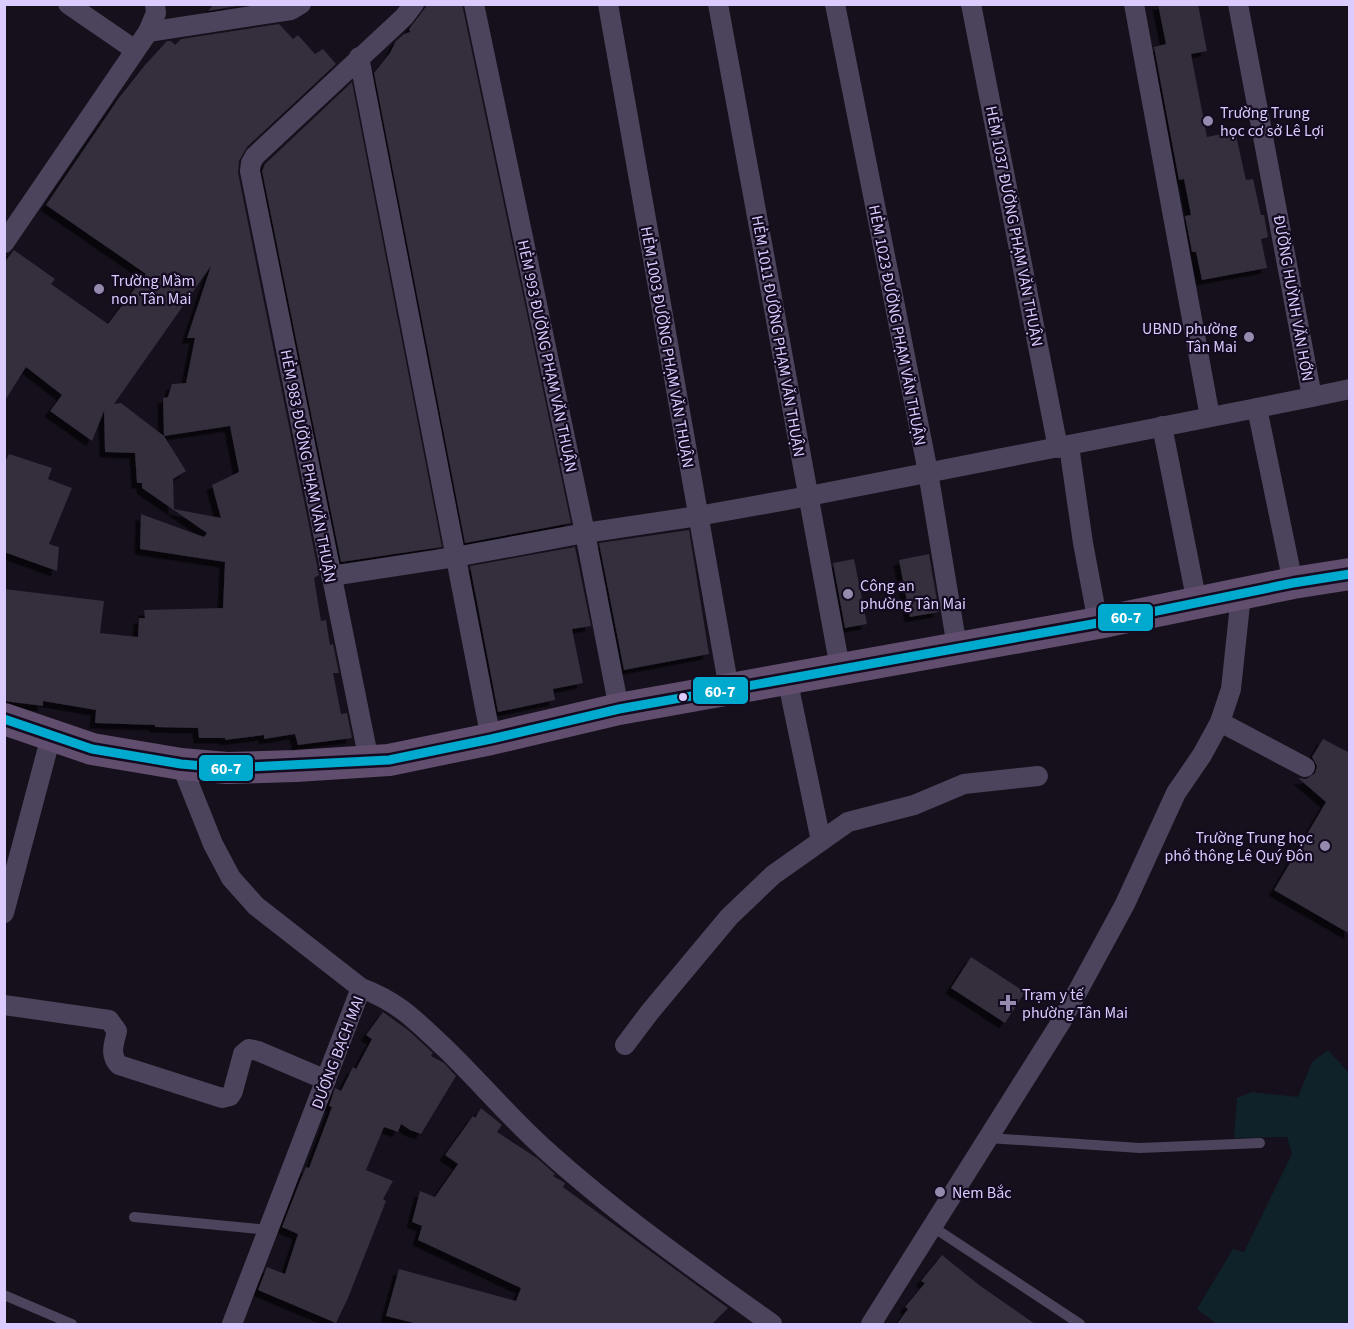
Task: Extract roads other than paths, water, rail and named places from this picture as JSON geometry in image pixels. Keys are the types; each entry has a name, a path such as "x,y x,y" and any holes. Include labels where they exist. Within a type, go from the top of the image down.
{"main road":[{"path":"4,719 92,749 181,764 227,768 369,761 403,757 491,739 620,709 1098,623 1293,583 1350,574"}],"street":[{"path":"68,4 135,50"},
{"path":"4,243 148,32 156,13 155,4"},
{"path":"148,32 291,10 301,4"},
{"path":"414,4 404,17 359,57 491,739"},
{"name":"HẺM 993 ĐƯỜNG PHẠM VĂN THUẬN","path":"474,4 620,709"},
{"name":"HẺM 1003 ĐƯỜNG PHẠM VĂN THUẬN","path":"608,4 729,689"},
{"name":"HẺM 1011 ĐƯỜNG PHẠM VĂN THUẬN","path":"718,4 840,668"},
{"name":"HẺM 1023 ĐƯỜNG PHẠM VĂN THUẬN","path":"835,4 928,472 957,647"},
{"name":"HẺM 1037 ĐƯỜNG PHẠM VĂN THUẬN","path":"971,4 1064,447 1098,623"},
{"path":"1134,4 1210,417"},
{"name":"ĐƯỜNG HUỲNH VĂN HỚN","path":"332,576 809,496 1312,397 1238,4"},
{"name":"HẺM 983 ĐƯỜNG PHẠM VĂN THUẬN","path":"359,57 255,156 250,171 369,761"},
{"path":"1312,397 1350,389"},
{"path":"1257,408 1293,583"},
{"path":"1162,426 1197,603"},
{"path":"871,1324 1061,1022 1125,904 1176,793 1202,755 1220,722 1231,689 1241,595"},
{"path":"786,678 821,841"},
{"path":"1220,722 1305,766"},
{"path":"4,913 51,736"},
{"name":"DƯƠNG BẠCH MAI","path":"181,764 213,844 231,878 256,906 361,988 232,1324"},
{"path":"625,1045 729,917 773,875 848,822 914,805 964,784 1038,776"},
{"path":"361,988 383,996 407,1012 555,1158 619,1213 772,1324"},
{"path":"4,1005 109,1020 117,1031 112,1053 113,1059 119,1065 222,1098 230,1096 233,1091 243,1054 249,1049 326,1080"}],"lane":[{"path":"988,1138 1140,1148 1260,1143"},
{"path":"134,1217 269,1230"},
{"path":"933,1227 1080,1324"},
{"path":"4,1295 72,1324"}],"place":[{"name":"Trường Trung học cơ sở Lê Lợi","path":"1208,121"},
{"name":"Trường Mầm non Tân Mai","path":"99,289"},
{"name":"UBND phường Tân Mai","path":"1249,337"},
{"name":"Công an phường Tân Mai","path":"848,594"},
{"name":"Trường Trung học phổ thông Lê Quý Đôn","path":"1325,846"},
{"name":"Trạm y tế phường Tân Mai","path":"1008,1003"},
{"name":"Nem Bắc","path":"940,1192"}]}
